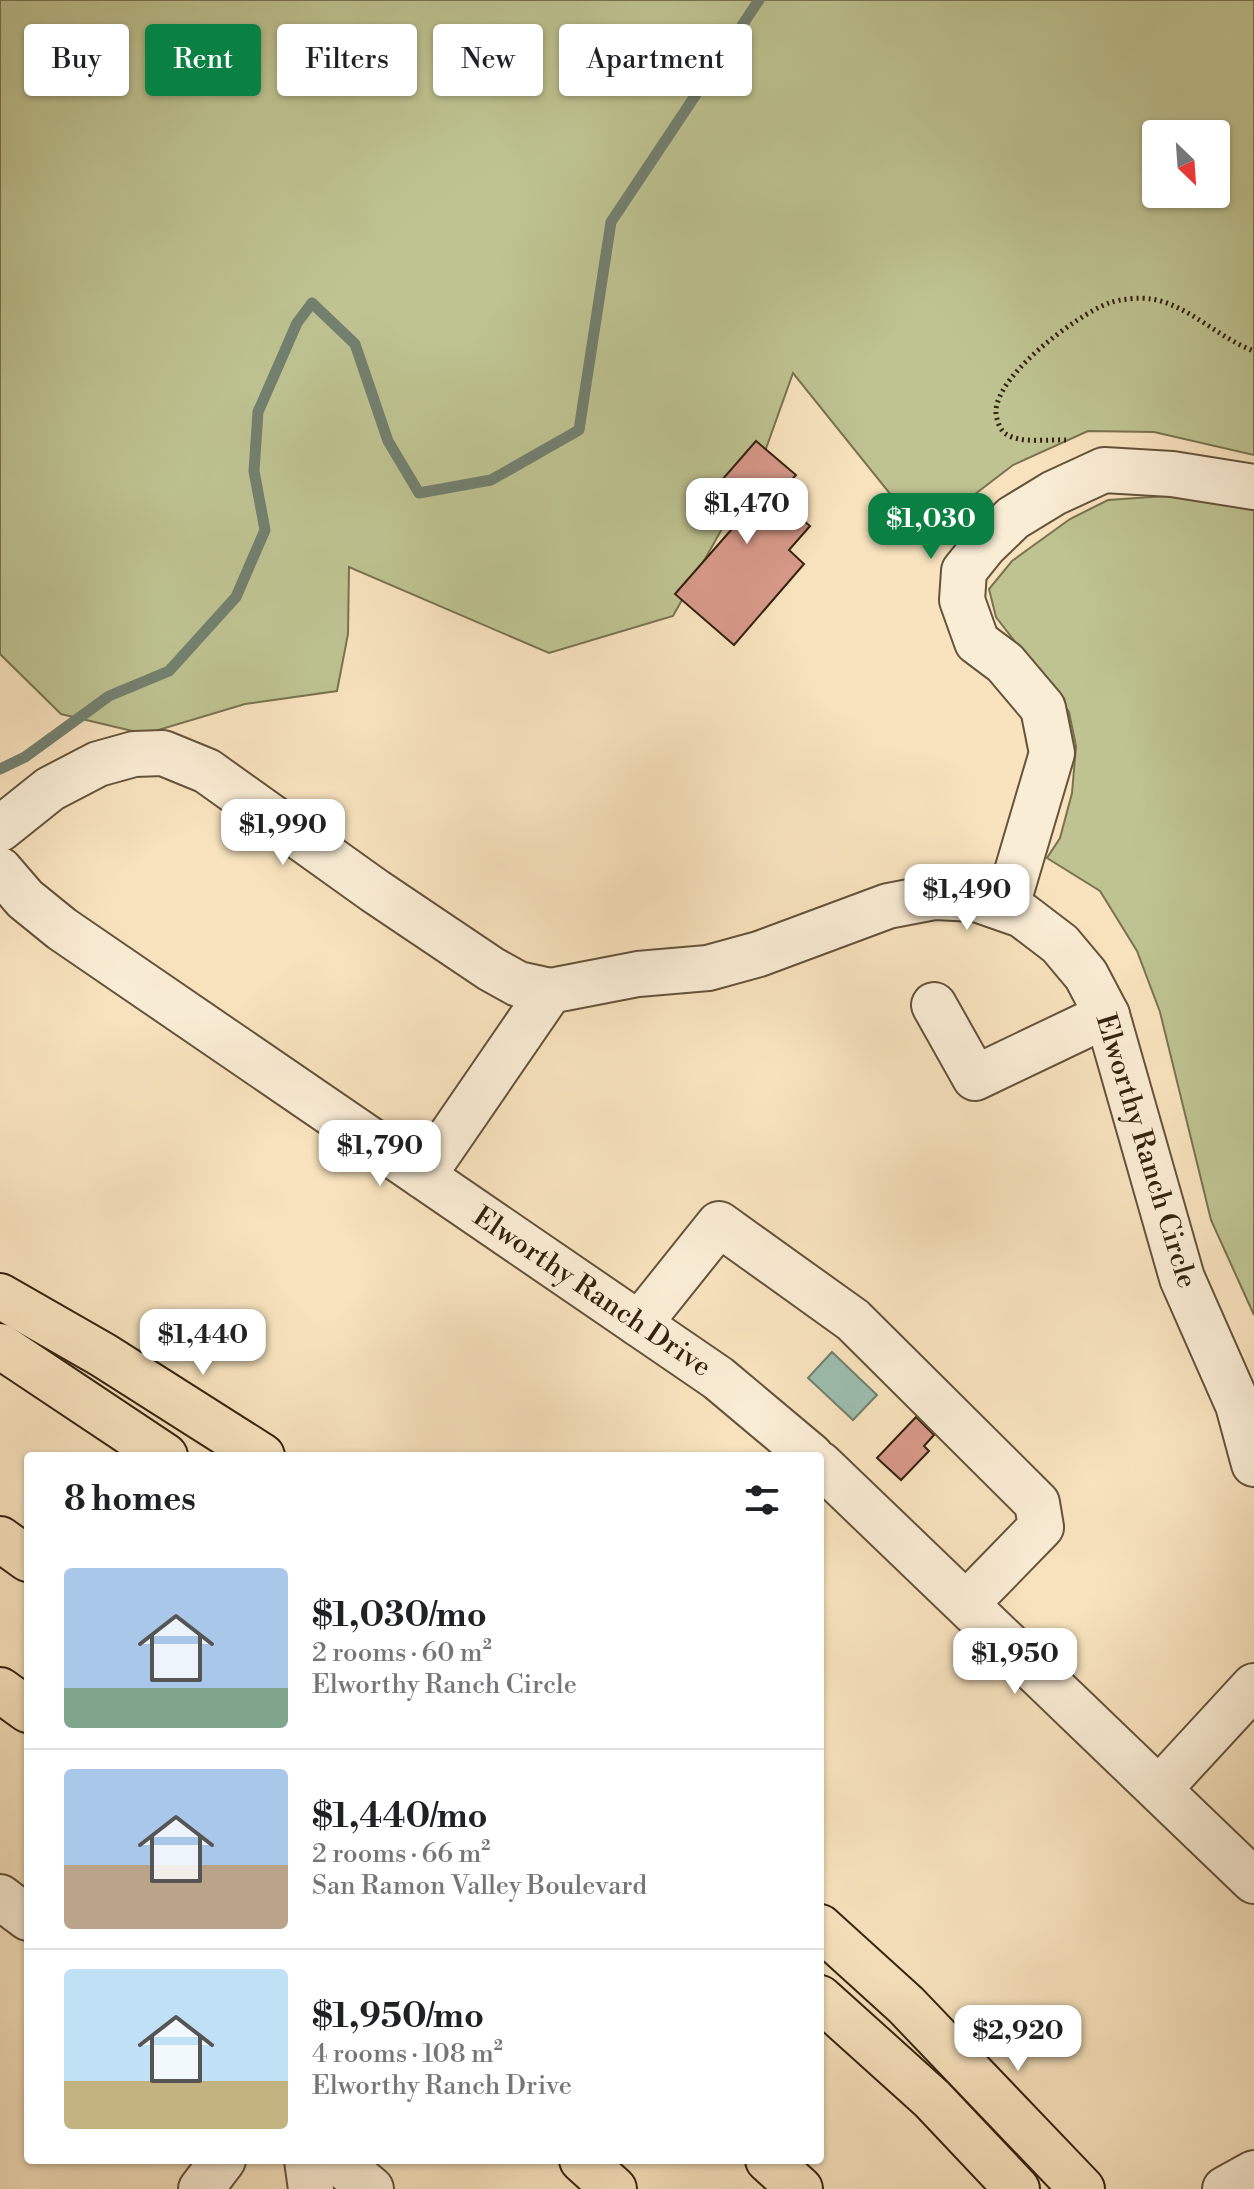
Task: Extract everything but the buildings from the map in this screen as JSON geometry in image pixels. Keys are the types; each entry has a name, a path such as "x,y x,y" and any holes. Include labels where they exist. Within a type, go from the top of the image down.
{"main road":[{"path":"0,1296 103,1355 256,1452"},
{"path":"0,1346 159,1452"},
{"path":"0,1539 24,1556"},
{"path":"0,1690 24,1707"},
{"path":"824,1931 906,2005 1082,2189"},
{"path":"824,2002 932,2099 1017,2189"},
{"path":"586,2164 614,2189"},
{"path":"772,2164 800,2189"}],"street":[{"path":"1006,909 1052,753 1043,708 1005,663 977,642 962,600 964,571 1013,518 1054,493 1104,470 1172,474 1254,487"},
{"name":"Elworthy Ranch Circle","path":"0,829 50,789 98,764 134,754 163,753 207,771 491,969 518,984 550,991 638,974 708,968 759,954 888,906 935,897 976,899 1022,915 1060,944 1086,975 1107,1015 1182,1278 1238,1405 1254,1464"},
{"name":"Elworthy Ranch Drive","path":"0,870 25,899 62,929 718,1378 798,1452"},
{"path":"423,1176 550,991"},
{"path":"934,1005 975,1078 1107,1015"},
{"path":"639,1324 719,1224 853,1320 1037,1503 1041,1527 967,1603"},
{"name":"Elworthy Ranch Drive","path":"824,1475 967,1603 1254,1881"},
{"path":"1160,1788 1254,1686"},
{"path":"0,1897 24,1915"},
{"path":"201,2189 220,2164"},
{"path":"308,2164 311,2189"},
{"path":"341,2164 371,2189"},
{"path":"1225,2189 1254,2173"}],"path":[{"path":"1104,470 1100,443 1019,439 1005,434 998,423 995,411 998,397 1025,362 1049,341 1109,303 1152,299 1187,314 1254,351"}],"green space":[{"path":"0,0 1254,0 1254,455 1154,432 1088,431 1013,465 936,524 891,495 793,373 764,454 673,616 549,653 349,567 348,634 337,691 245,704 145,734 61,714 0,654"},
{"path":"1166,496 1254,504 1254,1315 1211,1220 1160,1012 1137,951 1100,891 1047,858 1060,838 1072,793 1076,746 1069,712 996,617 989,589 1012,561 1070,519 1108,500"}],"shaded area":[{"path":"832,1352 877,1395 853,1420 808,1378"}],"waterway":[{"path":"0,769 25,757 109,696 169,671 236,597 265,530 254,471 258,412 297,323 312,303 355,344 388,441 419,493 491,480 579,430 611,222 759,0"}]}
